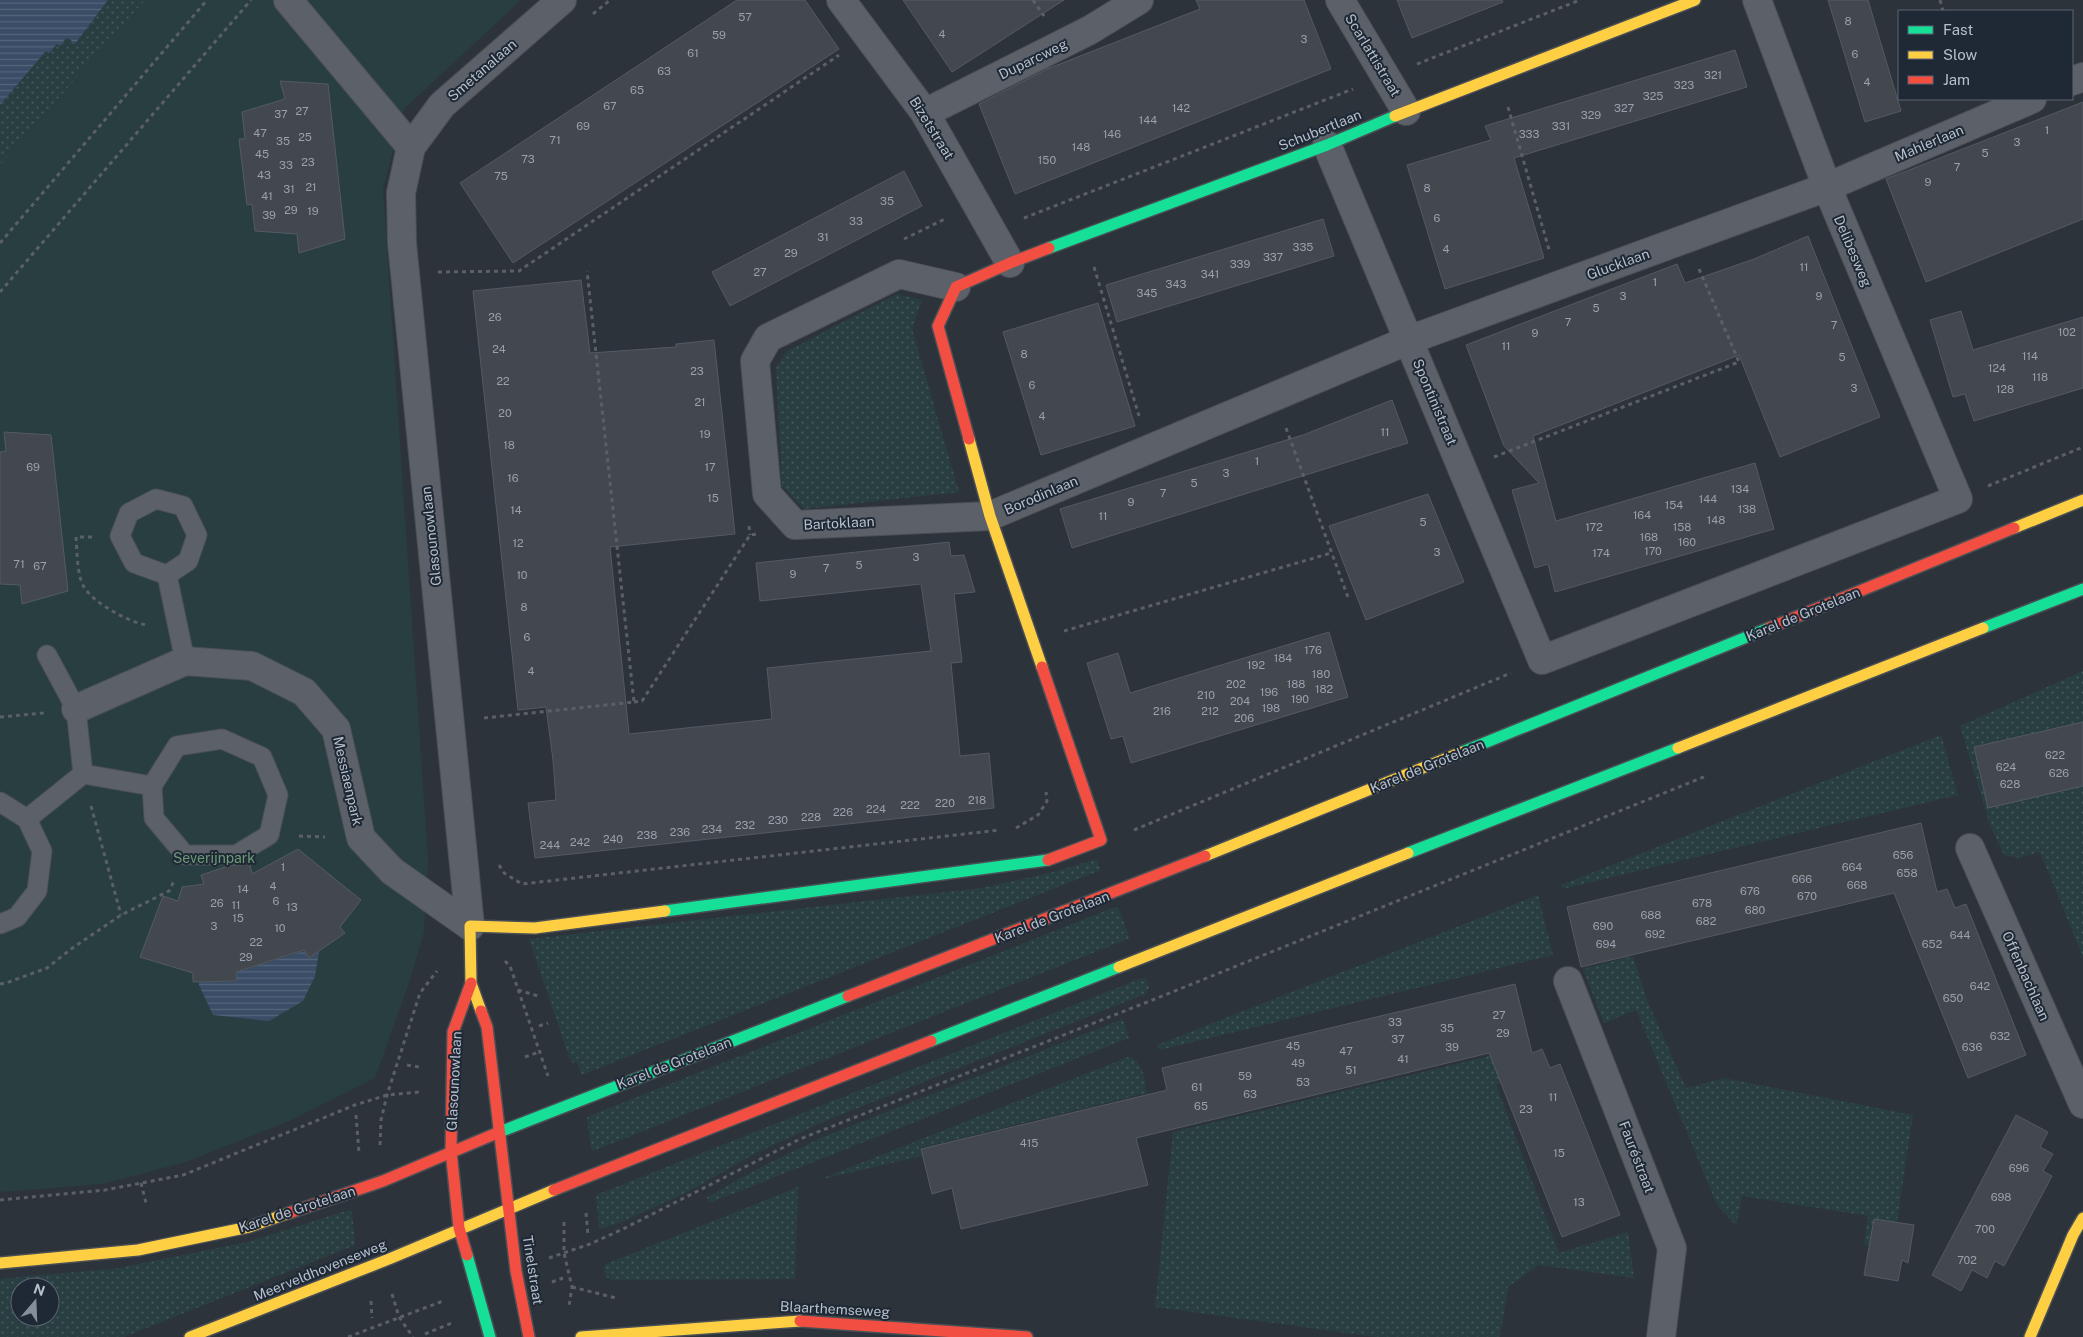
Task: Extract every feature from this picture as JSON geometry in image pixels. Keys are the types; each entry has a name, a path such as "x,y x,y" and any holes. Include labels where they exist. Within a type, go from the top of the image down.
{"main road":[{"name":"Schubertlaan","path":"956,287 1010,263 1327,144 1406,111 1695,0"},
{"path":"956,287 938,326 990,516"},
{"name":"Karel de Grotelaan","path":"0,1263 138,1250 249,1227 383,1181 553,1110 1122,890 2083,500"},
{"name":"Borodinlaan","path":"990,516 1101,840"},
{"path":"490,1337 459,1228 1156,952 2083,589"},
{"path":"470,926 535,928 1050,860 1101,840"},
{"name":"Glasounowlaan","path":"470,926 471,983 487,1027 500,1132"},
{"name":"Glasounowlaan","path":"459,1228 451,1151 453,1032 471,983"},
{"name":"Tinelstraat","path":"500,1132 516,1271 529,1337"},
{"path":"2030,1337 2073,1235 2083,1218"},
{"name":"Meerveldhovenseweg","path":"190,1337 389,1259 459,1228"},
{"name":"Blaarthemseweg","path":"581,1337 791,1320 1027,1337"}],"street":[{"path":"288,0 411,147"},
{"name":"Smetanalaan","path":"411,147 442,105 562,0"},
{"name":"Bizetstraat","path":"841,0 925,113 1010,263"},
{"name":"Duparcweg","path":"925,113 1090,30 1139,0"},
{"name":"Scarlattistraat","path":"1340,0 1406,111"},
{"name":"Delibesweg","path":"1757,0 1827,187 1958,499"},
{"name":"Mahlerlaan","path":"1827,187 2030,100"},
{"name":"Spontinistraat","path":"1327,144 1542,660"},
{"name":"Glasounowlaan","path":"411,147 401,194 402,243 470,926"},
{"name":"Glucklaan","path":"1409,340 1827,187"},
{"name":"Bartoklaan","path":"956,287 899,274 768,338 756,361 767,494 794,525 990,516"},
{"name":"Borodinlaan","path":"990,516 1409,340"},
{"path":"1542,660 1958,499"},
{"name":"Messiaenpark","path":"76,710 185,662 252,666 304,692 336,729 361,838 392,870 470,926"},
{"name":"Offenbachlaan","path":"1970,848 2083,1104"},
{"name":"Fauréstraat","path":"1568,982 1672,1248 1661,1337"}],"lane":[{"path":"156,499 183,506 197,535 188,561 167,575 134,564 120,536 129,513 156,499"},
{"path":"167,575 185,662"},
{"path":"47,655 76,710 83,774"},
{"path":"222,739 262,757 278,795 269,835 236,855 185,855 154,818 152,786 177,746 222,739"},
{"path":"27,819 83,774 152,786"},
{"path":"0,802 27,819 42,851 36,891 17,916 0,924"}],"path":[{"path":"0,244 207,0"},
{"path":"0,292 251,0"},
{"path":"588,19 610,0"},
{"path":"992,230 1580,0"},
{"path":"436,282 435,272 519,271 868,36"},
{"path":"1498,76 1560,285"},
{"path":"1085,235 1149,449"},
{"path":"1462,469 1739,362 1685,239"},
{"path":"587,271 634,702"},
{"path":"1274,397 1349,600"},
{"path":"1958,499 2083,447"},
{"path":"449,722 642,701 750,535 794,525"},
{"path":"120,536 76,537 78,562 84,587 106,609 139,624 177,629"},
{"path":"1064,631 1331,552"},
{"path":"1101,840 1144,827 1542,660"},
{"path":"483,708 485,728"},
{"path":"0,718 76,710"},
{"path":"564,1253 623,1229 800,1140 1713,773"},
{"path":"83,774 121,915"},
{"path":"496,860 504,873 522,884 1019,828 1038,815 1047,801 1046,791"},
{"path":"269,835 361,838"},
{"path":"0,984 47,968 121,915 169,891 185,855"},
{"path":"380,1147 381,1120 387,1095 420,993 470,926 510,966 550,1082"},
{"path":"1184,978 1187,986"},
{"path":"518,990 538,996"},
{"path":"539,1026 548,1023"},
{"path":"0,1200 105,1190 183,1175 355,1105 387,1095 428,1091"},
{"path":"356,1115 360,1161"},
{"path":"141,1183 146,1203"},
{"path":"564,1218 564,1253 572,1287 567,1313"},
{"path":"392,1295 399,1317 413,1337"},
{"path":"371,1301 372,1318"},
{"path":"348,1337 437,1303"},
{"path":"425,1334 453,1323"}],"green space":[{"path":"108,0 185,0 0,213 0,105 46,51 57,43 60,45 67,37 75,44"},
{"name":"Severijnpark","path":"145,0 521,0 404,109 383,189 428,860 424,932 411,977 375,1078 289,1121 186,1162 103,1184 0,1192 0,165"},
{"path":"897,294 922,300 912,329 959,492 804,509 782,486 776,368 787,351"},
{"path":"2083,671 2083,957 2040,852 2019,858 2004,855 1990,825 1960,726"},
{"path":"1941,735 1958,795 1562,889 1561,885"},
{"path":"1096,859 1101,870 584,1074 581,1074 577,1062 573,1063 570,1060 529,939 982,888 1058,871"},
{"path":"1538,895 1553,955 1160,1050 1157,1045"},
{"path":"1115,907 1119,909 1129,936 1128,939 593,1151 591,1149 587,1118 589,1116"},
{"path":"1633,956 1647,1000 1686,1088 1724,1078 1913,1115 1893,1249 1864,1245 1868,1216 1742,1196 1736,1226 1717,1205 1636,1010 1604,1023 1583,969"},
{"path":"1146,978 1149,988 1145,994 825,1121 756,1153 688,1192 619,1223 599,1229 596,1195"},
{"path":"1123,1019 1129,1038 709,1203 707,1197 765,1165 823,1137"},
{"path":"1531,1046 1531,1049 1511,1057 1517,1076 1496,1085 1559,1253 1628,1232 1634,1278 1539,1265 1508,1287 1500,1337 1376,1337 1155,1307 1173,1132"},
{"path":"1128,1057 1140,1066 1147,1093 920,1148 922,1156 818,1180"},
{"path":"798,1187 795,1279 613,1280 606,1277 604,1268 606,1264"},
{"path":"349,1210 352,1212 355,1244 353,1246 124,1337 0,1337 0,1279 10,1278 10,1327 60,1327 60,1277 22,1277 119,1268 247,1242"}],"water":[{"path":"0,0 108,0 75,44 67,37 60,46 57,44 49,53 46,51 0,105"},
{"path":"304,951 309,958 319,952 315,976 303,1001 269,1021 213,1015 199,982 237,982 237,972"}],"building":[{"path":"737,0 805,0 839,49 513,263 460,183"},
{"path":"903,0 1064,0 952,72"},
{"path":"1196,0 1304,0 1331,69 1015,194 979,104 1047,69 1200,9"},
{"path":"1397,0 1502,0 1503,2 1412,38"},
{"path":"1828,0 1868,0 1901,111 1865,122"},
{"path":"1735,50 1747,87 1514,158 1544,258 1445,289 1407,165 1491,140 1485,126"},
{"path":"280,81 328,84 345,239 299,253 297,234 255,231 252,204 247,205 239,139 245,139 242,112 285,99"},
{"path":"2083,102 2083,219 1926,282 1886,179"},
{"path":"904,171 922,206 730,306 712,272"},
{"path":"1323,219 1334,256 1117,322 1106,285"},
{"path":"1808,236 1880,417 1780,457 1739,355 1533,436 1556,521 1755,463 1774,529 1555,592 1548,564 1535,568 1512,490 1539,483 1504,446 1466,345 1677,264 1685,283 1754,259"},
{"path":"581,280 590,353 676,347 676,344 714,340 735,534 610,547 629,734 772,719 767,668 931,651 921,584 760,601 756,563 949,542 951,556 964,555 975,592 954,594 962,662 951,663 960,756 989,753 994,808 535,858 528,803 556,800 553,760 546,707 518,710 473,291"},
{"path":"1098,303 1135,426 1041,455 1003,332"},
{"path":"1961,311 1973,350 2083,317 2083,388 1974,421 1965,394 1953,397 1930,320"},
{"path":"1392,400 1408,443 1072,548 1060,509 1303,435"},
{"path":"4,432 51,435 68,591 22,604 20,585 0,584 0,452 6,451"},
{"path":"1428,494 1464,582 1366,620 1329,526"},
{"path":"1329,632 1348,697 1131,763 1123,736 1111,739 1087,663 1118,653 1130,693"},
{"path":"2083,722 2083,786 1988,808 1974,747"},
{"path":"1921,823 1937,892 1947,889 1955,908 1966,904 2026,1055 1968,1078 1894,893 1581,967 1567,907"},
{"path":"298,849 361,900 340,927 345,933 309,958 304,950 236,972 237,981 193,982 193,973 140,957 163,896 178,901 182,887 204,884 201,875 228,866 241,865 249,860 252,874"},
{"path":"1515,984 1532,1053 1542,1049 1550,1068 1560,1064 1620,1215 1562,1237 1489,1053 1136,1138 1148,1185 961,1229 952,1188 932,1194 921,1149 1167,1090 1162,1068"},
{"path":"2016,1115 2048,1132 2040,1147 2053,1154 2043,1171 2052,1176 2004,1266 1995,1261 1987,1278 1972,1270 1961,1291 1932,1275"},
{"path":"1874,1219 1914,1225 1908,1263 1902,1260 1898,1281 1864,1275"}],"traffic: fast":[{"path":"1049,248 1327,145 1395,116"},
{"path":"1983,628 2083,589"},
{"path":"1462,752 1769,628"},
{"path":"1408,853 1678,748"},
{"path":"665,911 1048,860"},
{"path":"931,1041 1119,967"},
{"path":"497,1133 848,996"},
{"path":"467,1255 490,1337"}],"traffic: slow":[{"path":"1395,116 1695,0"},
{"path":"969,439 990,516 1042,667"},
{"path":"2014,528 2083,500"},
{"path":"1678,748 1983,628"},
{"path":"1205,856 1462,752"},
{"path":"1119,967 1408,853"},
{"path":"481,1011 471,983 470,926 535,928 665,911"},
{"path":"190,1337 389,1259 554,1190"},
{"path":"0,1263 138,1250 249,1227 289,1213"},
{"path":"2030,1337 2073,1235 2083,1218"},
{"path":"581,1337 800,1321"}],"traffic: jam":[{"path":"969,439 938,326 956,287 1049,248"},
{"path":"1769,628 2014,528"},
{"path":"1042,667 1101,840 1048,860"},
{"path":"848,996 1205,856"},
{"path":"467,1255 459,1228 451,1151 453,1032 471,983"},
{"path":"481,1011 487,1027 516,1271 529,1337"},
{"path":"554,1190 931,1041"},
{"path":"289,1213 383,1181 497,1133"},
{"path":"800,1321 1027,1337"}]}
